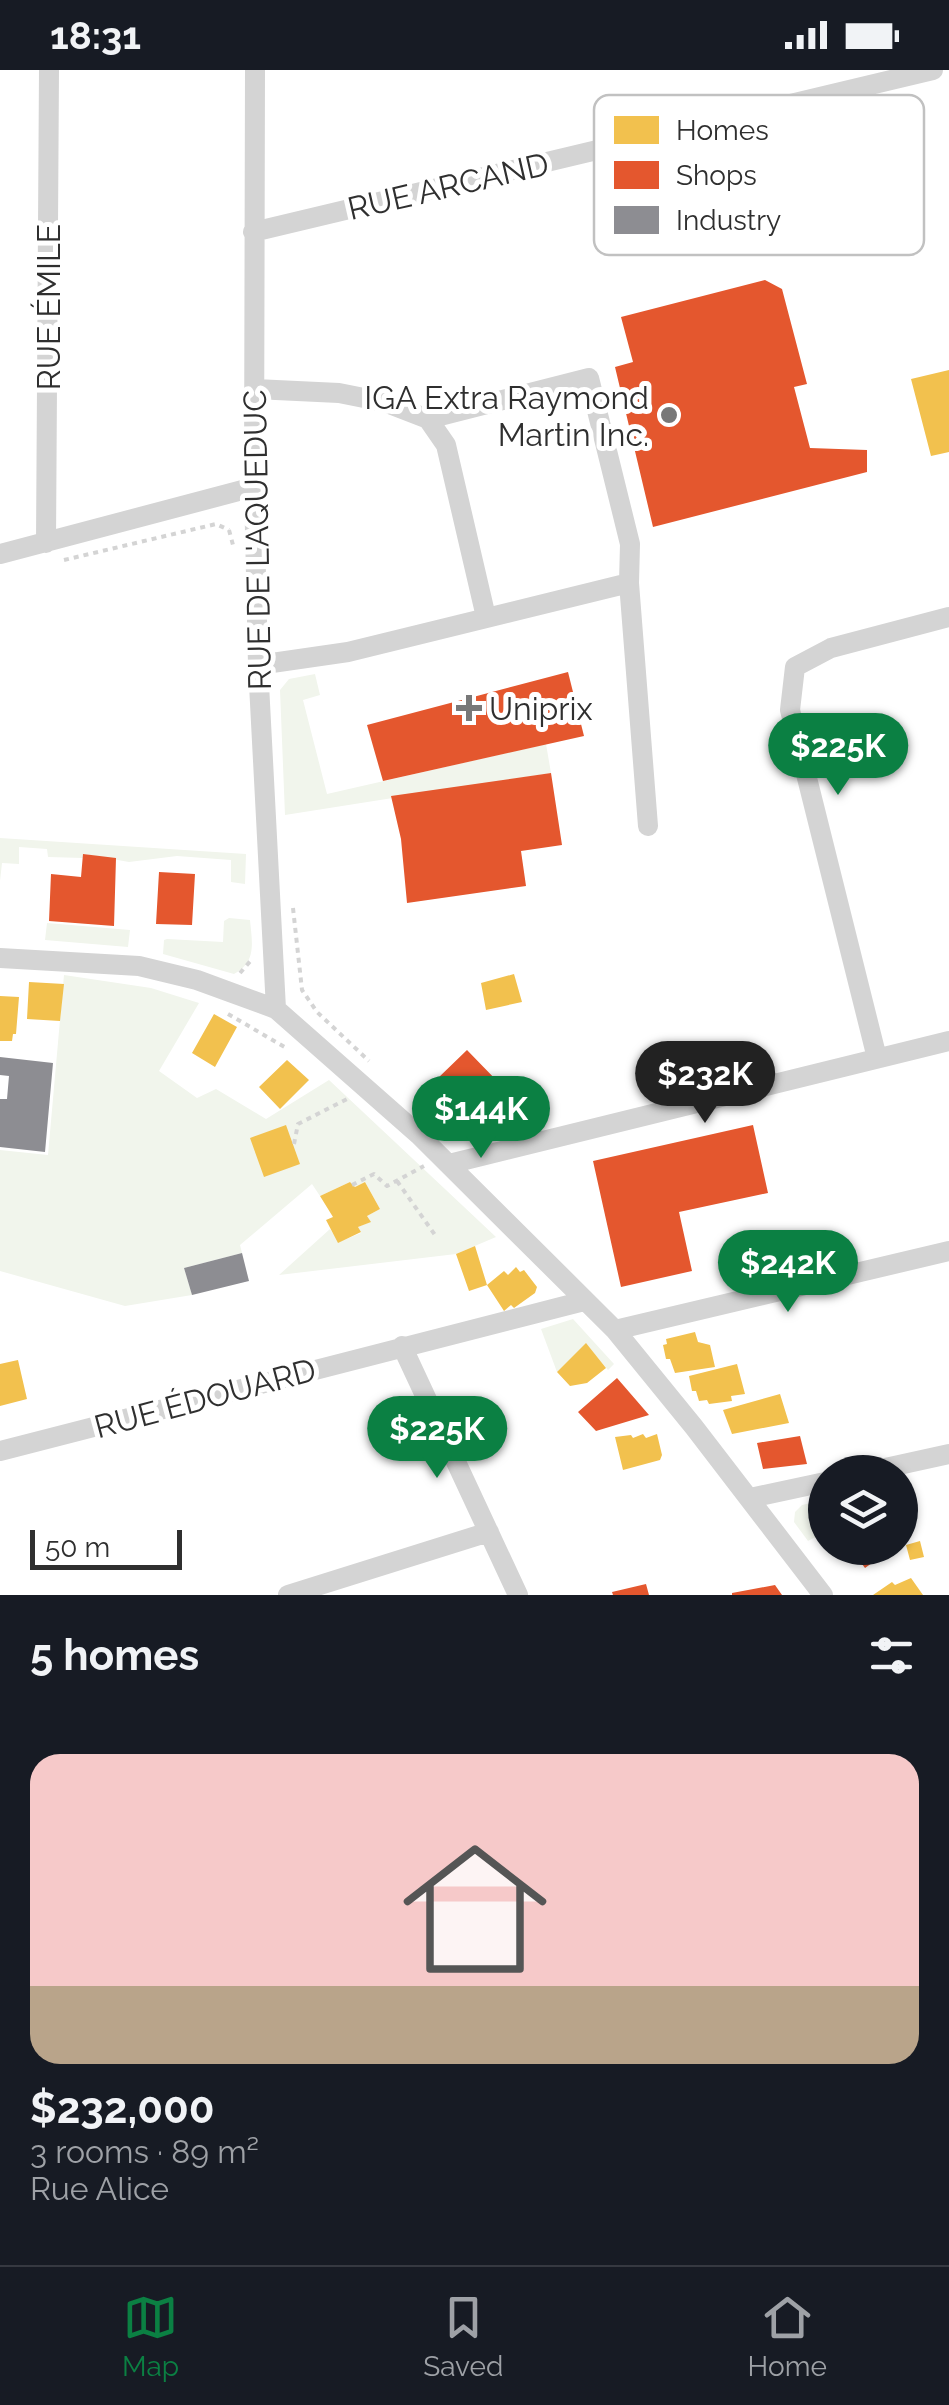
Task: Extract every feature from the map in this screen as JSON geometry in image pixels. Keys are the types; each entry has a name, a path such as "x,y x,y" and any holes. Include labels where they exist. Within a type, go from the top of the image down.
{"street":[{"name":"RUE ÉMILE","path":"49,70 51,553"},
{"name":"RUE DE L'AQUEDUC","path":"255,70 254,487 258,665 276,1009"},
{"name":"RUE ARCAND","path":"828,95 933,70"},
{"name":"RUE ARCAND","path":"254,232 594,151"},
{"path":"255,389 339,393 384,402 428,418 590,378 630,544 648,826"},
{"path":"428,418 446,445 486,617"},
{"path":"0,554 51,553 254,487"},
{"path":"258,665 348,652 630,583"},
{"path":"877,1058 790,710 795,668 831,648 949,617"},
{"path":"0,958 139,966 197,980 276,1009 449,1164 615,1330 823,1595"},
{"path":"449,1164 949,1041"},
{"path":"615,1330 949,1252"},
{"name":"RUE ÉDOUARD","path":"0,1451 584,1301"},
{"path":"402,1346 518,1595"},
{"path":"918,1461 949,1454"},
{"path":"750,1498 808,1486"},
{"path":"288,1595 489,1532"}],"path":[{"path":"51,553 216,524 229,530"},
{"path":"302,990 316,1012 377,1069"},
{"path":"224,1013 297,1055"},
{"path":"339,1089 360,1108"},
{"path":"294,1144 298,1124 349,1098"},
{"path":"352,1185 374,1174 384,1186 424,1166 412,1156"},
{"path":"397,1180 435,1235"}],"shaded area":[{"path":"315,674 320,695 303,700 327,794 546,744 551,773 285,815 280,690 289,679"},
{"path":"0,838 246,854 245,884 231,882 231,860 177,856 129,862 84,854 83,858 48,857 47,849 19,847 19,864 2,863 0,881"},
{"path":"250,920 252,936 250,957 234,974 163,954 167,939 223,942 224,921"},
{"path":"47,923 130,930 128,947 45,940"},
{"path":"64,975 151,988 199,1003 159,1071 197,1098 216,1089 266,1119 329,1080 496,1237 456,1254 279,1275 330,1229 339,1242 361,1233 358,1227 370,1222 367,1216 380,1209 365,1182 355,1187 350,1182 320,1196 312,1184 240,1245 242,1253 184,1268 192,1295 125,1306 0,1271 0,1150 48,1155"},
{"path":"573,1319 614,1364 608,1370 586,1344 557,1372 541,1329"},
{"path":"808,1504 808,1541 794,1522 795,1512"}],"building: Homes":[{"path":"949,370 949,452 931,456 911,379"},
{"path":"514,974 522,1002 486,1010 481,983"},
{"path":"29,982 64,984 60,1021 27,1019"},
{"path":"0,996 19,997 12,1041 0,1041"},
{"path":"214,1014 237,1027 215,1067 192,1053"},
{"path":"287,1060 309,1080 280,1109 259,1087"},
{"path":"286,1125 300,1164 264,1177 250,1138"},
{"path":"350,1182 355,1187 365,1182 380,1209 367,1216 371,1222 358,1227 361,1232 338,1243 326,1220 333,1217 320,1196"},
{"path":"475,1246 487,1285 469,1291 456,1254"},
{"path":"516,1267 520,1272 524,1270 537,1287 535,1293 504,1311 487,1285"},
{"path":"695,1332 698,1342 710,1345 715,1367 675,1373 663,1345 667,1344 666,1339"},
{"path":"586,1343 606,1368 587,1383 570,1386 557,1372"},
{"path":"18,1360 27,1399 0,1406 0,1364"},
{"path":"737,1364 745,1394 731,1396 732,1401 699,1401 689,1376"},
{"path":"780,1394 789,1423 732,1434 723,1410"},
{"path":"643,1434 646,1438 657,1434 660,1460 623,1470 615,1437"},
{"path":"918,1542 924,1557 918,1558"},
{"path":"911,1578 923,1595 873,1595 892,1582 895,1585"}],"building: Shops":[{"path":"765,280 782,289 807,384 794,387 810,448 867,450 867,472 653,527 615,367 633,362 621,317"},
{"path":"568,672 584,736 383,781 367,725"},
{"path":"551,773 562,845 521,851 526,886 407,903 401,839 391,796"},
{"path":"83,854 116,858 114,926 49,921 51,874 81,877"},
{"path":"159,872 195,874 192,925 156,924"},
{"path":"467,1050 500,1084 481,1103 464,1086 454,1096 437,1079"},
{"path":"753,1125 768,1193 679,1212 692,1271 621,1287 593,1161"},
{"path":"617,1378 649,1415 596,1431 578,1412"},
{"path":"800,1436 807,1464 763,1469 757,1443"},
{"path":"646,1584 649,1595 612,1592"},
{"path":"775,1585 782,1595 732,1595 732,1593"}],"building: Industry":[{"path":"0,1057 53,1063 45,1152 0,1147 0,1099 7,1099 9,1076 0,1075"},
{"path":"242,1253 249,1281 192,1295 184,1268"}],"place":[{"name":"IGA Extra Raymond Martin Inc.","path":"669,415"},
{"name":"Uniprix","path":"469,708"}]}
